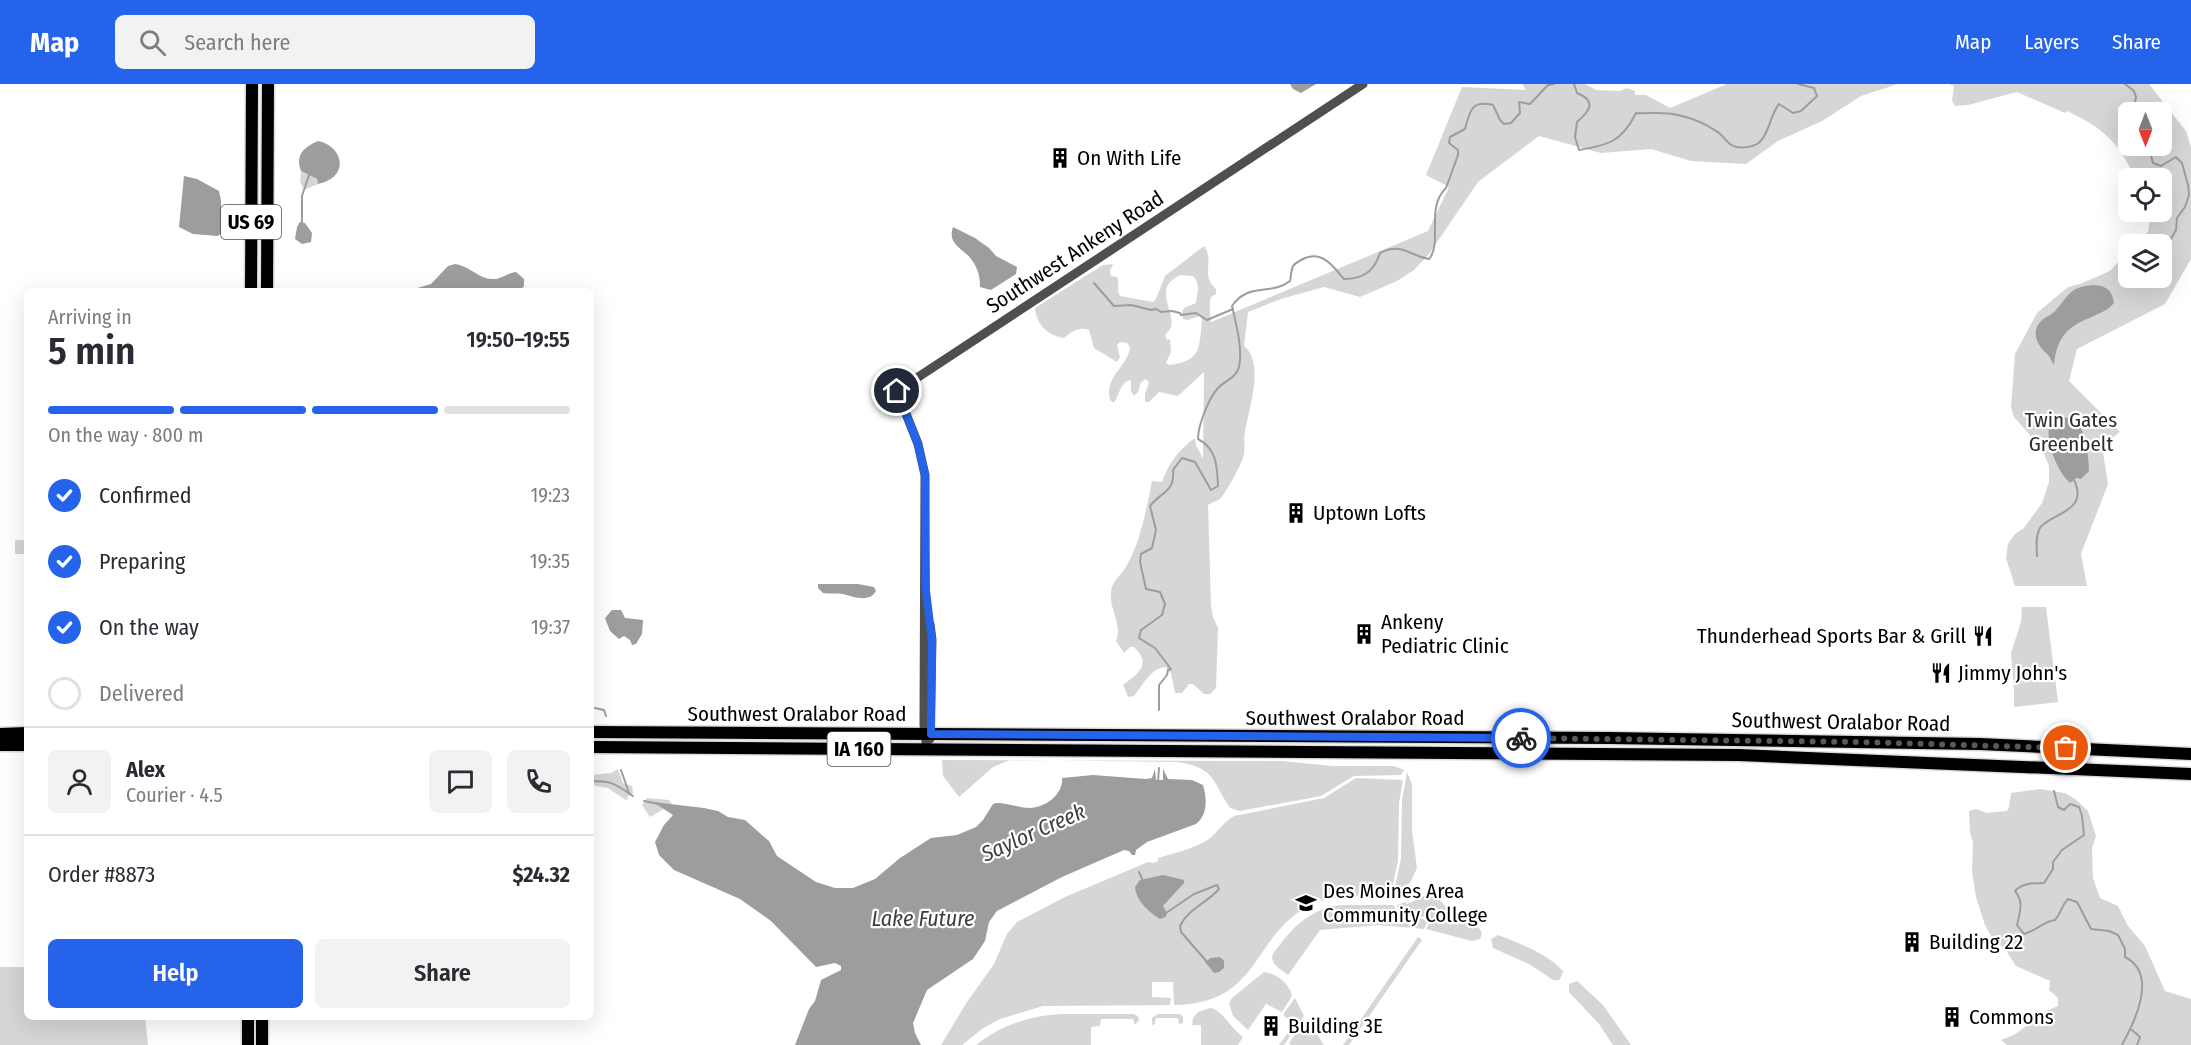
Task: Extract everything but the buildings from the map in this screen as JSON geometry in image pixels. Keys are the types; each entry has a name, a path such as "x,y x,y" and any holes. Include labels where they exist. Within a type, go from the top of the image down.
{"main road":[{"name":"US 69","path":"251,288 252,84"},
{"name":"US 69","path":"267,288 268,84"},
{"name":"Southwest Oralabor Road","path":"594,732 1859,742 1980,744 2191,754"},
{"path":"0,734 24,733"},
{"path":"0,745 24,745"},
{"name":"Southwest Oralabor Road","path":"594,747 1739,755 2191,774"},
{"path":"248,1020 248,1045"},
{"path":"262,1020 262,1045"}],"street":[{"name":"Southwest Ankeny Road","path":"928,734 932,640 926,591 925,475 918,444 897,391 1363,84"},
{"path":"927,750 928,734"}],"green space":[{"path":"1522,84 1585,84 1596,90 1620,91 1627,88 1635,91 1635,95 1646,95 1670,108 1727,84 1898,84 1861,96 1822,121 1778,141 1746,164 1691,161 1651,149 1601,153 1539,136 1478,182 1429,254 1414,270 1397,281 1360,297 1324,287 1281,299 1248,312 1244,346 1254,363 1255,374 1244,434 1244,455 1222,496 1208,505 1211,605 1218,628 1216,688 1210,694 1204,694 1193,684 1189,684 1182,693 1175,693 1171,673 1165,667 1155,671 1134,696 1128,697 1123,685 1138,673 1143,664 1140,653 1134,647 1130,647 1124,653 1116,641 1118,629 1111,599 1112,588 1136,546 1152,481 1162,482 1175,457 1195,438 1203,459 1204,372 1178,396 1159,392 1149,402 1145,402 1149,383 1146,379 1141,382 1134,396 1131,391 1131,380 1127,381 1114,403 1110,400 1110,384 1128,354 1130,347 1127,343 1120,342 1117,345 1120,357 1117,362 1094,348 1089,330 1079,329 1064,338 1048,332 1040,324 1035,308 1103,265 1113,264 1110,271 1111,276 1117,277 1120,296 1153,302 1165,276 1204,246 1208,257 1209,278 1216,289 1216,294 1210,299 1211,322 1428,231 1449,187 1426,175 1462,87 1526,90","holes":["1181,275 1193,276 1198,286 1196,303 1184,308 1182,312 1183,319 1188,320 1200,316 1202,320 1199,345 1197,352 1188,360 1169,365 1166,363 1171,352 1170,339 1167,340 1165,335 1172,321 1167,300 1167,286"]},
{"name":"Twin Gates Greenbelt","path":"1949,84 2149,84 2163,102 2118,102 2118,148 2091,124 2067,111 2065,113 2017,92 1968,105 1955,106 1952,101 1954,86"},
{"name":"Twin Gates Greenbelt","path":"2172,113 2186,131 2191,147 2191,259 2165,304 2077,349 2069,381 2120,432 2102,446 2108,484 2081,554 2087,586 2015,586 2006,558 2008,544 2015,534 2024,528 2042,503 2049,482 2049,466 2042,449 2014,417 2011,407 2015,354 2037,313 2068,287 2110,271 2118,262 2118,288 2172,288 2172,234 2146,234 2150,222 2172,222 2172,168 2130,168 2124,156 2172,156"},
{"path":"301,171 317,179 318,184 304,190 300,182"},
{"path":"15,540 24,540 24,554 15,554"},
{"path":"2022,607 2046,607 2058,702 2014,707 2011,653 2021,622"},
{"path":"942,760 1010,760 993,767 959,797 943,776"},
{"path":"1032,760 1281,761 1333,766 1394,766 1404,770 1401,775 1354,776 1321,796 1240,811 1230,808 1206,772 1178,762"},
{"path":"618,769 623,783 632,786 633,793 628,796 627,801 608,788 594,786 594,775 611,773"},
{"path":"1407,772 1412,784 1412,831 1417,868 1410,883 1394,891 1401,859 1402,800"},
{"path":"1356,778 1403,780 1399,803 1398,861 1391,893 1336,898 1305,908 1287,921 1239,982 1223,994 1202,1002 1174,1005 1173,982 1152,982 1152,997 1171,998 1170,1005 1043,1006 1000,1019 982,1029 962,1045 941,1045 994,964 1007,934 1017,922 1065,897 1203,842 1234,816 1324,798"},
{"path":"2040,789 2065,793 2088,811 2096,836 2092,848 2093,878 2100,898 2118,906 2128,926 2145,946 2165,991 2191,999 2191,1045 2007,1045 2001,1040 2014,1035 2041,1013 2058,1006 2058,998 2049,990 2050,981 2016,966 2007,952 1991,936 1985,925 1976,897 1972,872 1973,842 1970,833 1969,811 1976,809 1987,813 2007,811 2011,793"},
{"path":"647,798 669,800 672,804 650,817 642,805"},
{"path":"1428,894 1435,895 1447,908 1450,907 1479,928 1482,933 1480,939 1472,941 1426,929 1429,923 1426,917 1399,914 1397,905 1405,902 1407,904"},
{"path":"1340,905 1394,905 1398,918 1420,918 1427,923 1424,929 1379,925 1320,930 1288,975 1276,966 1272,958 1273,954 1298,924 1321,910"},
{"path":"1498,935 1549,959 1563,971 1559,980 1553,980 1529,964 1493,948 1491,939"},
{"path":"1418,937 1422,940 1349,1045 1343,1045"},
{"path":"0,967 24,967 24,1020 145,1020 148,1045 0,1045"},
{"path":"1264,972 1273,974 1282,980 1292,996 1282,1012 1266,1004 1248,1030 1233,1016 1229,1003"},
{"path":"1577,981 1603,1005 1631,1045 1613,1045 1599,1024 1569,992 1569,984"},
{"path":"1295,998 1304,1016 1284,1045 1279,1045 1295,1023 1284,1016 1284,1013"},
{"path":"1210,1008 1219,1012 1243,1037 1238,1045 1201,1045 1201,1025 1192,1025 1193,1018 1198,1012"},
{"path":"1133,1014 1138,1016 1139,1020 1135,1025 1133,1019 1101,1019 1100,1026 1091,1027 1091,1045 976,1045 1017,1022 1040,1016"},
{"path":"1158,1014 1180,1014 1183,1017 1183,1023 1179,1024 1178,1018 1156,1018 1155,1024 1152,1025 1152,1018"},
{"path":"1306,1020 1324,1045 1291,1045 1289,1043"}],"water":[{"path":"1290,84 1316,84 1301,93 1293,89"},
{"path":"318,141 333,149 340,162 335,175 318,184 317,179 301,171 299,160 305,149"},
{"path":"184,176 197,179 219,191 221,233 218,236 193,234 179,227"},
{"path":"300,222 305,223 312,233 311,242 302,244 295,239"},
{"path":"953,227 975,238 996,256 1017,267 1016,274 991,290 980,287 975,266 952,238"},
{"path":"455,264 487,278 495,279 516,272 524,279 524,286 522,288 417,288 431,284 448,266"},
{"path":"2093,285 2108,289 2114,303 2105,311 2077,324 2065,333 2058,347 2054,365 2036,339 2038,325 2054,312 2071,292"},
{"path":"2060,417 2076,422 2081,428 2087,445 2089,471 2081,479 2076,478 2070,483 2057,464 2049,440 2049,425"},
{"path":"818,584 858,584 874,587 876,591 869,597 861,598 823,593 818,588"},
{"path":"612,610 621,610 625,618 643,620 642,634 636,644 632,645 630,640 624,636 619,639 610,631 605,618"},
{"name":"Lake Future","path":"1155,769 1156,780 1163,780 1163,769 1168,779 1192,780 1203,785 1206,806 1200,820 1196,824 1147,842 1136,850 1135,855 1124,850 1062,877 997,911 989,922 985,941 973,959 927,990 913,1023 921,1045 795,1045 809,1009 815,1001 821,980 841,970 841,966 835,963 816,967 771,921 740,899 674,870 659,855 655,842 664,825 673,815 653,802 718,811 728,817 745,820 769,841 777,856 816,882 835,888 853,888 875,879 900,858 931,838 957,835 976,827 993,804 1036,807 1053,799 1060,789 1062,778 1093,775 1146,779 1152,778"},
{"path":"1163,875 1184,880 1184,883 1163,906 1167,913 1166,917 1160,919 1140,901 1135,887 1140,880"},
{"path":"1220,957 1224,961 1224,968 1214,973 1205,962 1211,958"}],"waterway":[{"name":"Saylor Creek","path":"1159,710 1159,685 1171,669 1155,648 1139,638 1141,630 1162,615 1165,604 1160,592 1146,589 1140,562 1141,554 1152,548 1156,530 1150,506 1170,487 1173,470 1182,458 1195,462 1211,490 1218,486 1215,459 1209,448 1198,439 1198,433 1212,397 1219,387 1236,374 1239,367 1240,345 1232,306 1245,294 1275,288 1290,281 1294,265 1311,256 1328,261 1344,279 1363,276 1375,265 1380,253 1387,250 1404,250 1429,259 1435,244 1436,205 1446,188 1458,155 1458,150 1449,143 1450,137 1465,129 1470,112 1476,106 1493,105 1500,120 1504,124 1511,123 1520,113 1519,102 1530,104 1548,85 1554,84"},
{"name":"Saylor Creek","path":"1574,84 1577,93 1589,103 1588,110 1577,122 1575,137 1579,150 1606,144 1613,140 1631,123 1636,113 1686,117 1712,128 1733,146 1751,146 1757,144 1764,136 1779,104 1793,113 1801,111 1817,96 1814,88 1798,84"},
{"path":"2125,84 2134,91 2135,102"},
{"path":"2151,156 2153,163 2161,166 2176,157 2182,163 2188,185 2189,195 2185,207 2177,218 2176,230 2172,237"},
{"path":"302,223 302,196 309,175"},
{"path":"1094,283 1114,306 1131,305 1161,312 1172,311 1181,315 1196,313 1207,320 1233,309"},
{"path":"2037,556 2037,538 2040,528 2073,506 2077,499 2078,491 2074,480"},
{"path":"595,708 604,710 606,716"},
{"name":"Saylor Creek","path":"1158,782 1159,768"},
{"path":"621,770 629,793"},
{"path":"594,781 614,784 633,796"},
{"path":"2054,791 2058,807 2064,810 2070,804 2079,807 2084,835 2062,850 2053,862 2053,869 2044,883 2032,883 2015,891 2020,903 2017,925 2024,934 2055,920 2068,899 2077,902 2091,929 2109,931 2118,935 2125,949 2125,957 2135,965 2141,975 2142,987 2137,1012 2122,1045"},
{"path":"644,801 659,804"},
{"path":"1139,872 1143,881"},
{"path":"1166,913 1194,894 1217,885 1219,889 1188,915 1180,926 1181,932 1208,963"},
{"path":"2132,1030 2140,1037 2137,1045"}],"way so far":[{"path":"1521,738 1980,744 2066,748"}],"place":[{"name":"On With Life","path":"1060,158"},
{"name":"Uptown Lofts","path":"1296,513"},
{"name":"Ankeny Pediatric Clinic","path":"1364,634"},
{"name":"Thunderhead Sports Bar & Grill","path":"1983,636"},
{"name":"Jimmy John's","path":"1941,673"},
{"name":"Des Moines Area Community College","path":"1306,903"},
{"name":"Building 22","path":"1912,942"},
{"name":"Commons","path":"1952,1017"},
{"name":"Building 3E","path":"1271,1026"}],"route":[{"path":"897,391 918,444 925,475 926,591 932,640 931,734 1521,738"}]}
